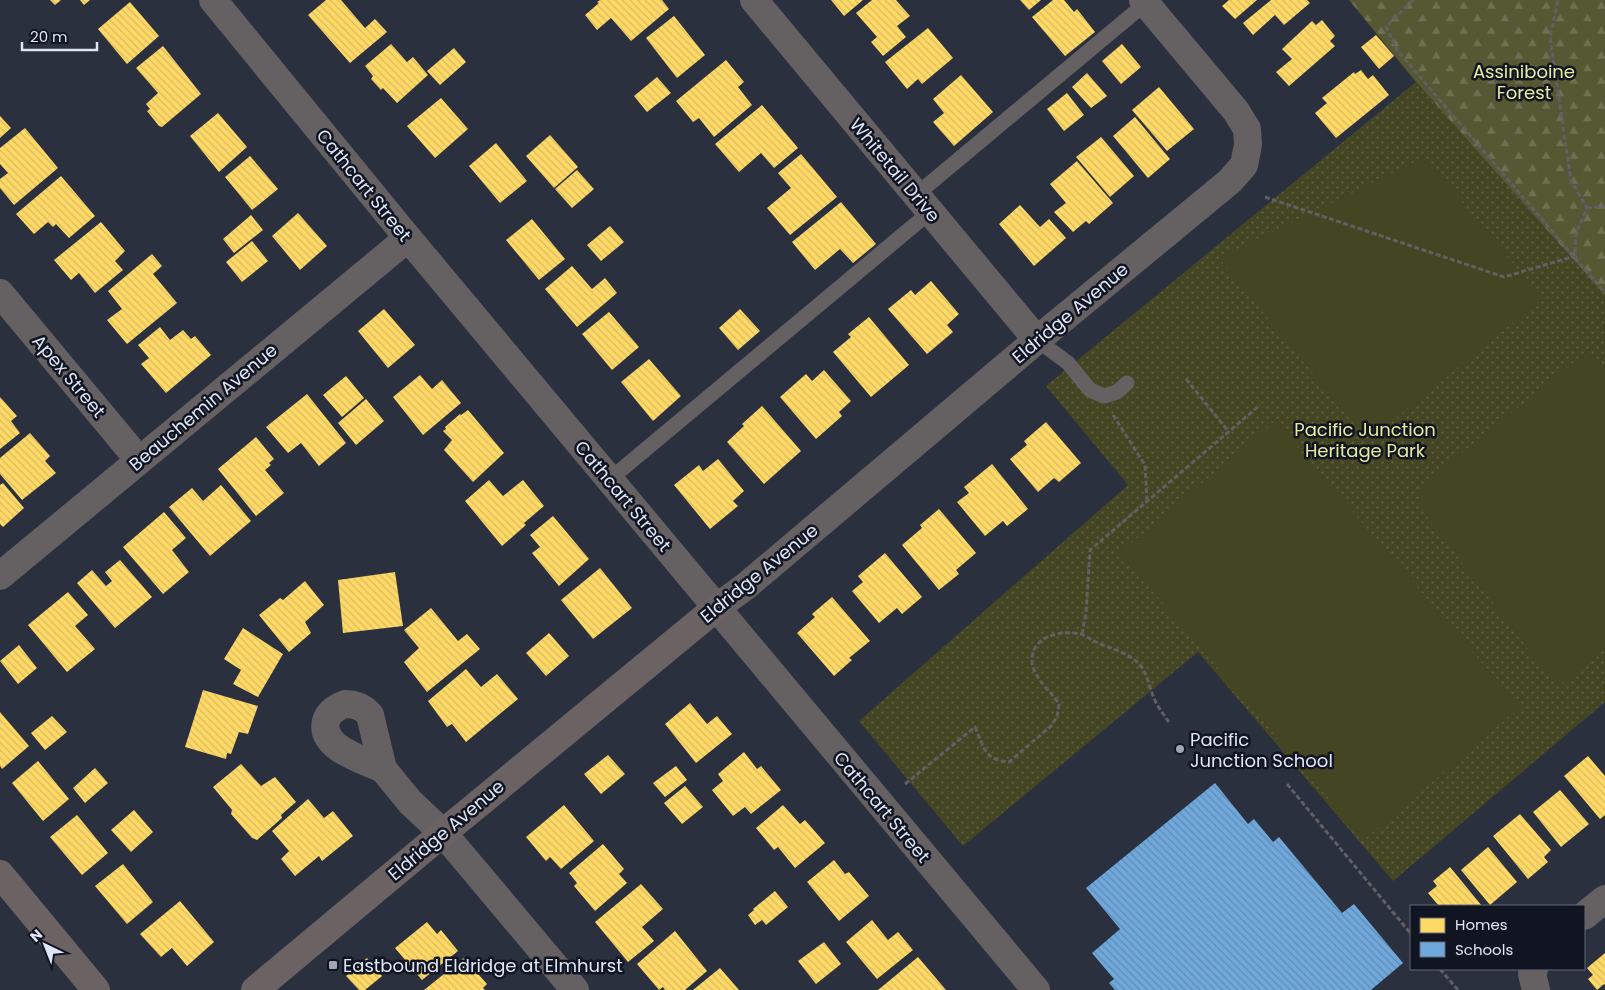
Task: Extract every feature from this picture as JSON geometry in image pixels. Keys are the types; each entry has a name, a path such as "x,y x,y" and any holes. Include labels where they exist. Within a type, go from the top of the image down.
{"street":[{"name":"Cathcart Street","path":"213,0 408,238 1036,990"},
{"name":"Whitetail Drive","path":"754,0 1037,340"},
{"name":"Eldridge Avenue","path":"255,990 442,833 716,608 753,580 1037,340 1230,181 1244,165 1248,145 1247,128 1236,111 1145,2"},
{"name":"Beauchemin Avenue","path":"0,576 408,238"},
{"name":"Apex Street","path":"0,293 139,460"},
{"path":"383,769 410,802 442,833 575,990"},
{"path":"0,874 96,990"},
{"path":"1585,915 1605,899"},
{"path":"1534,970 1532,974 1536,990"}],"lane":[{"path":"610,480 923,204 1145,2"},
{"path":"1037,340 1068,364 1090,390 1104,396 1117,392 1127,383"}],"path":[{"path":"1413,0 1386,27 1397,50 1605,293"},
{"path":"1558,0 1550,37 1571,181 1587,208"},
{"path":"1265,197 1504,277 1575,256"},
{"path":"1587,208 1605,206"},
{"path":"1575,256 1576,233 1587,208"},
{"path":"1186,379 1229,432"},
{"path":"1104,396 1126,437 1145,465 1146,502"},
{"path":"1082,634 1086,613 1090,550 1260,405"},
{"path":"905,784 975,727 988,755 997,761 1009,762 1051,726 1057,717 1059,704 1052,693 1036,676 1032,659 1036,647 1045,637 1058,634 1082,634 1125,654 1137,662 1144,671 1154,698 1170,724"},
{"path":"1287,784 1410,933"},
{"path":"1441,970 1458,990"}],"green space":[{"name":"Assiniboine Forest","path":"1349,0 1605,0 1605,296 1416,82"},
{"name":"Pacific Junction Heritage Park","path":"1416,82 1605,296 1605,702 1393,881 1198,652 963,846 859,721 1128,485 1046,386"},
{"path":"1425,157 1542,299 1379,432 1357,428 1219,258"},
{"path":"1589,350 1605,369 1605,648 1557,687 1420,507 1422,485"},
{"path":"1275,421 1520,707 1364,840 1120,553"}],"building: Homes":[{"path":"50,0 61,0 55,5"},
{"path":"80,0 90,0 84,5"},
{"path":"326,0 341,0 365,28 375,19 387,32 350,63 308,15"},
{"path":"600,0 662,0 669,9 631,41 611,18 597,30 585,15"},
{"path":"831,0 863,0 844,16"},
{"path":"872,0 896,0 910,16 897,26 906,37 883,56 871,42 877,37 856,13"},
{"path":"1020,0 1041,0 1029,10"},
{"path":"1053,0 1064,0 1074,12 1077,9 1095,32 1065,56 1032,17"},
{"path":"1229,0 1257,0 1235,19 1222,6"},
{"path":"1271,0 1307,0 1310,3 1284,25 1275,15 1253,35 1243,23"},
{"path":"130,2 159,36 127,64 98,29"},
{"path":"674,16 705,55 677,78 646,38"},
{"path":"1322,20 1335,36 1330,41 1335,46 1289,86 1276,72 1292,59 1282,49 1312,21 1316,25"},
{"path":"928,28 953,58 922,84 918,79 907,89 885,62"},
{"path":"1376,35 1394,56 1379,69 1361,47"},
{"path":"391,44 407,62 413,57 428,75 397,103 383,88 381,90 371,79 373,76 365,66"},
{"path":"1122,44 1141,67 1121,84 1102,61"},
{"path":"163,46 201,94 162,127 159,126 147,111 150,109 146,104 158,93 136,68"},
{"path":"454,48 466,62 440,85 427,71"},
{"path":"726,60 744,82 738,87 752,105 714,137 699,118 693,122 676,101"},
{"path":"1361,70 1368,79 1373,75 1389,95 1336,138 1315,113 1327,103 1322,98 1354,72 1355,74"},
{"path":"1087,73 1107,96 1091,108 1072,87"},
{"path":"961,75 993,112 954,146 933,122 944,113 933,99"},
{"path":"657,77 671,93 647,112 634,96"},
{"path":"1159,87 1194,129 1167,151 1132,110"},
{"path":"1067,93 1084,115 1064,131 1047,109"},
{"path":"441,98 468,129 435,158 407,126"},
{"path":"762,105 798,148 774,168 761,153 739,172 715,144"},
{"path":"218,113 247,147 219,172 190,136"},
{"path":"0,116 11,128 0,138"},
{"path":"1135,117 1170,159 1148,178 1113,136"},
{"path":"25,128 58,168 14,205 0,188 0,179 8,173 0,164 0,148"},
{"path":"550,135 578,167 554,188 526,156"},
{"path":"1101,137 1134,176 1110,197 1076,157"},
{"path":"496,143 527,181 500,203 469,166"},
{"path":"801,154 837,197 790,235 767,208 791,188 778,173"},
{"path":"250,156 278,189 252,210 225,177"},
{"path":"1077,161 1113,203 1089,224 1086,221 1073,232 1054,212 1066,203 1050,184"},
{"path":"577,170 594,189 572,208 555,189"},
{"path":"61,176 95,216 69,238 56,224 53,227 48,222 34,234 16,214"},
{"path":"841,202 876,244 853,263 840,249 815,270 792,242"},
{"path":"1020,205 1040,227 1049,219 1066,238 1034,266 999,224"},
{"path":"298,213 327,246 300,270 272,236"},
{"path":"251,215 263,230 234,253 223,239"},
{"path":"532,219 565,259 539,280 506,240"},
{"path":"101,222 125,251 115,261 123,270 95,293 79,273 71,280 54,260"},
{"path":"610,226 624,242 601,261 587,245"},
{"path":"252,241 268,261 242,282 226,262"},
{"path":"152,254 162,266 153,274 177,303 127,344 107,320 122,309 108,291"},
{"path":"572,266 592,289 605,278 617,293 577,327 545,289"},
{"path":"931,281 959,314 947,325 953,332 927,354 888,309 911,290 915,295"},
{"path":"384,309 415,345 388,368 358,331"},
{"path":"740,309 760,331 738,350 719,328"},
{"path":"609,312 639,347 612,370 582,334"},
{"path":"869,317 909,365 871,397 833,352 851,337 848,334"},
{"path":"160,327 170,340 183,330 191,339 195,336 211,355 166,393 141,364 149,358 138,345"},
{"path":"649,359 681,396 653,421 621,382"},
{"path":"824,370 851,401 839,412 842,416 816,439 780,397 806,374 812,381"},
{"path":"420,375 432,389 442,380 461,403 423,435 393,397"},
{"path":"346,376 364,398 342,417 323,395"},
{"path":"307,394 346,443 319,466 301,443 288,453 266,427"},
{"path":"0,397 17,416 11,421 20,433 0,449"},
{"path":"366,399 384,421 356,445 338,423"},
{"path":"762,406 801,451 764,484 727,442 744,426 742,424"},
{"path":"468,410 504,453 473,482 444,450 452,440 443,431 446,429 445,427 460,414"},
{"path":"1046,422 1081,463 1059,482 1054,478 1038,492 1010,459 1027,445 1024,441"},
{"path":"30,433 50,456 45,461 56,473 22,500 0,474 0,458"},
{"path":"256,437 274,459 265,470 284,493 256,516 218,469"},
{"path":"718,459 744,491 733,501 738,506 710,529 674,485 699,465 703,471"},
{"path":"992,464 1028,509 1007,526 1003,521 985,536 957,502 969,493 964,487"},
{"path":"489,480 503,496 523,480 544,506 502,546 465,501"},
{"path":"3,483 24,508 3,527 0,524 0,485"},
{"path":"221,485 251,521 210,556 169,507 192,488 203,501"},
{"path":"939,509 976,553 956,570 959,574 939,590 902,545 922,528 920,525"},
{"path":"164,512 186,538 172,550 189,572 163,594 123,547"},
{"path":"553,516 589,559 559,586 532,553 540,547 530,535"},
{"path":"885,553 922,597 902,614 897,608 879,623 852,591 863,582 858,576"},
{"path":"120,560 152,597 115,628 77,583 92,570 106,586 112,581 105,572"},
{"path":"600,568 632,608 593,639 561,600"},
{"path":"395,572 403,626 343,633 338,580"},
{"path":"305,581 324,605 305,622 311,633 289,652 259,615 280,598 283,600"},
{"path":"68,592 88,615 75,626 95,649 67,672 28,625"},
{"path":"832,597 870,641 849,658 852,660 834,676 797,633 815,617 812,614"},
{"path":"431,608 458,641 467,634 480,649 427,692 404,662 419,648 404,630"},
{"path":"243,628 283,654 258,697 233,684 241,670 224,659"},
{"path":"549,633 569,656 546,676 526,653"},
{"path":"19,645 37,668 18,684 0,661"},
{"path":"466,669 481,687 497,674 518,699 466,742 452,724 447,727 428,701"},
{"path":"203,690 258,706 248,734 239,732 231,754 227,753 226,759 185,747"},
{"path":"690,703 707,724 717,716 732,734 696,763 665,724"},
{"path":"0,712 29,746 2,769 0,766"},
{"path":"52,716 67,732 45,750 31,733"},
{"path":"744,752 757,769 761,766 781,790 751,814 745,807 733,816 712,790 723,781 718,774"},
{"path":"608,755 625,774 601,794 584,774"},
{"path":"1588,756 1605,776 1605,815 1600,819 1564,776"},
{"path":"38,761 69,799 43,821 12,783"},
{"path":"241,764 261,786 275,777 296,802 281,815 282,818 257,840 252,838 231,814 232,810 213,787"},
{"path":"676,766 687,780 665,797 653,783"},
{"path":"95,768 108,783 85,803 73,788"},
{"path":"685,786 703,807 682,824 664,803"},
{"path":"1560,790 1589,824 1561,847 1533,812"},
{"path":"308,799 324,818 333,811 353,836 322,861 319,856 295,876 281,859 289,851 272,831"},
{"path":"564,805 594,841 561,869 550,857 546,861 526,837"},
{"path":"783,805 800,824 805,820 825,843 795,868 778,847 774,850 756,828"},
{"path":"134,810 153,832 131,852 111,830"},
{"path":"1520,814 1551,850 1544,857 1548,862 1528,879 1493,836"},
{"path":"77,815 108,853 82,875 50,837"},
{"path":"603,844 624,869 619,874 627,883 595,911 574,886 577,883 569,873"},
{"path":"1488,847 1517,882 1490,905 1461,870"},
{"path":"834,860 845,874 849,872 869,896 839,921 807,882"},
{"path":"123,864 153,902 127,924 95,886"},
{"path":"1450,867 1481,905 1438,905 1428,893 1437,886 1433,881"},
{"path":"641,884 663,909 642,927 654,941 628,962 595,922"},
{"path":"775,891 788,907 766,925 762,920 755,925 748,915"},
{"path":"180,901 214,942 187,966 172,948 161,957 140,934"},
{"path":"872,920 888,940 898,932 913,950 877,979 846,942"},
{"path":"427,922 437,934 441,930 458,951 422,980 395,948"},
{"path":"675,931 707,971 685,990 665,990 663,987 659,990 637,964"},
{"path":"824,942 841,964 816,984 798,961"},
{"path":"1605,953 1605,985 1597,990 1588,979 1593,975 1587,968"},
{"path":"918,957 946,990 878,990"},
{"path":"367,958 382,976 365,990 359,990 346,976"},
{"path":"464,958 487,984 483,988 485,990 424,990"},
{"path":"720,968 739,990 693,990"}],"building: Schools":[{"path":"1215,783 1248,824 1254,819 1273,842 1279,837 1342,913 1354,904 1403,963 1371,990 1115,990 1109,983 1114,979 1092,953 1120,929 1086,888"}],"place":[{"name":"Pacific Junction School","path":"1180,749"},
{"name":"Eastbound Eldridge at Elmhurst","path":"333,965"}]}
